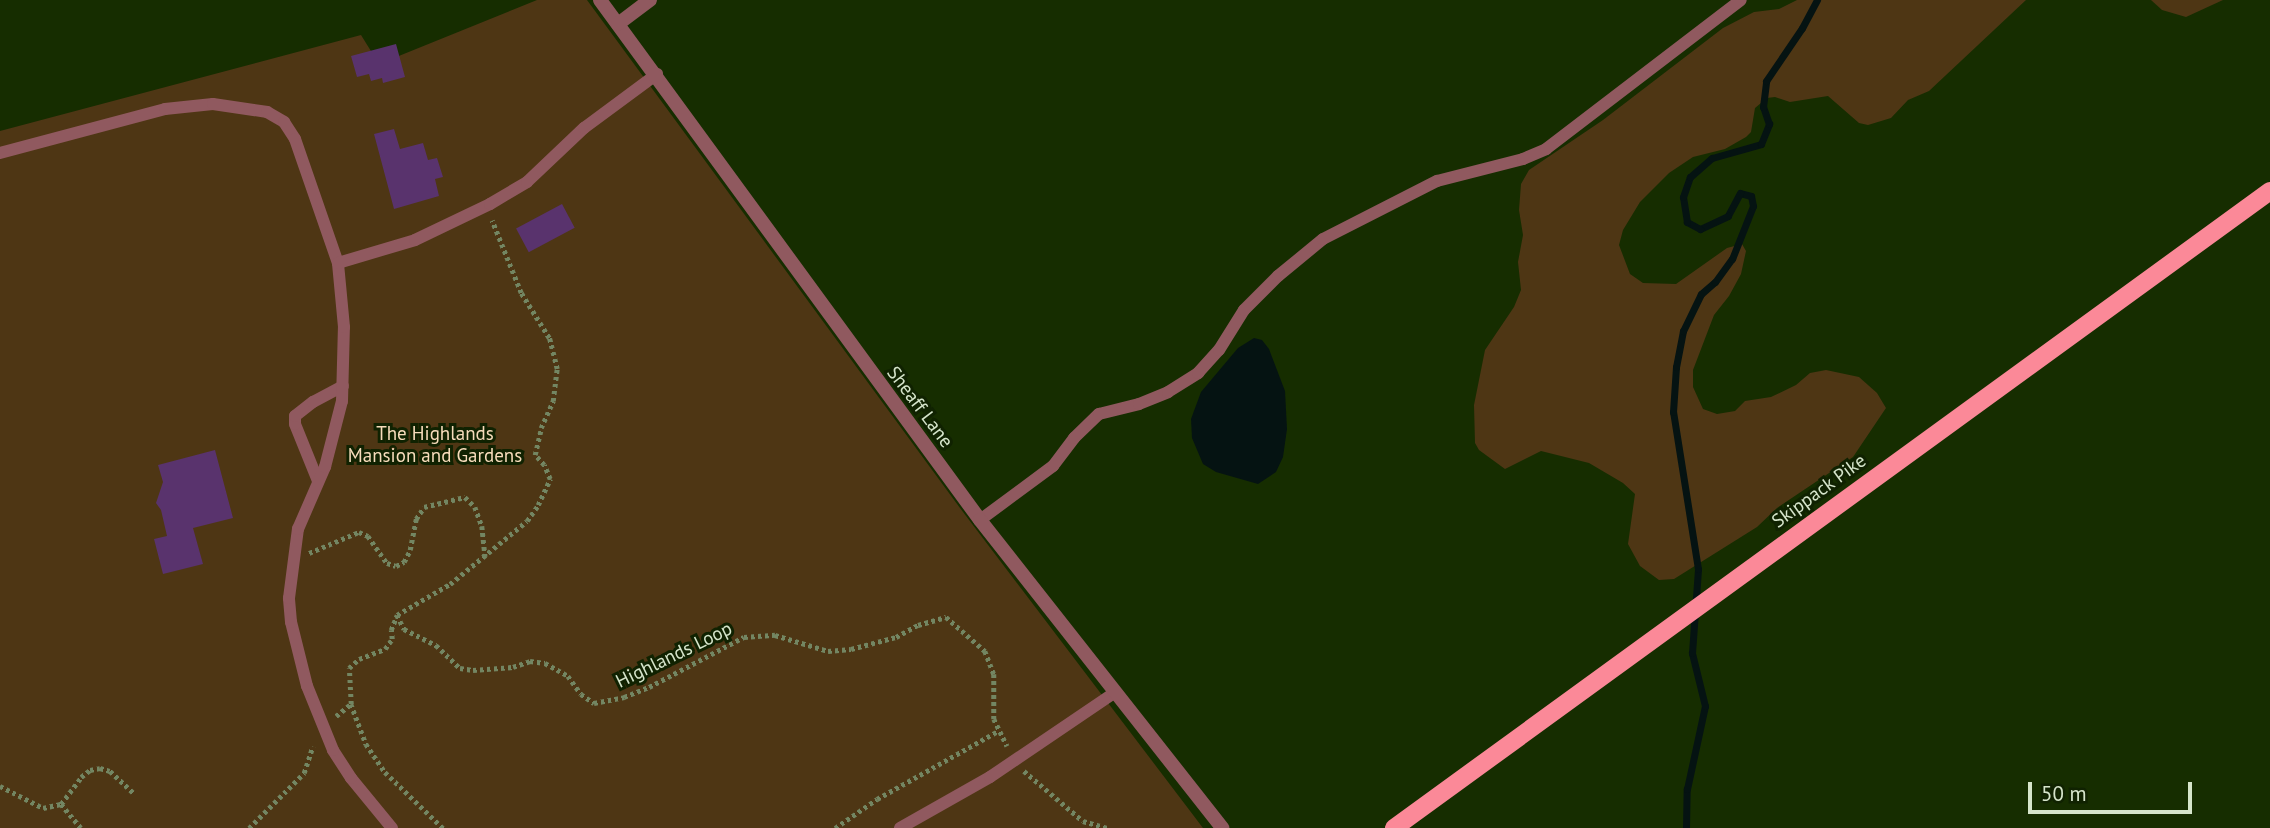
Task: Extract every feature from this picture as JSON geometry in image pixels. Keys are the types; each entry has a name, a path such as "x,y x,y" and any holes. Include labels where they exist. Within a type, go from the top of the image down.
{"main road":[{"name":"Skippack Pike","path":"1394,828 2270,191"}],"street":[{"name":"Sheaff Lane","path":"600,0 657,74 837,327 980,520 1223,828"},
{"path":"618,24 650,0"}],"lane":[{"path":"980,520 1053,466 1074,438 1099,414 1158,396 1198,373 1219,351 1244,310 1278,276 1324,239 1437,181 1523,159 1546,149 1741,0"},
{"path":"338,263 415,240 486,207 527,182 584,128 657,74"},
{"path":"0,153 165,109 213,104 267,112 284,122 295,139 338,263 343,289 343,386 334,437 298,529 289,598 291,622 299,660 321,724 351,778 392,828"},
{"path":"318,481 295,424 295,416 313,402 343,386"},
{"path":"900,828 1016,760 1114,693"}],"path":[{"path":"443,828 385,772 366,744 351,704 349,668 359,659 385,649 392,639 391,630 397,615 450,584 527,521 550,480 544,465 536,456 541,428 552,401 557,369 549,338 517,284 486,207"},
{"path":"294,555 315,553 334,540 359,532 368,536 387,563 396,566 404,562 410,550 416,519 424,507 465,497 475,507 482,526 485,557"},
{"name":"Highlands Loop","path":"397,615 404,629 436,645 460,668 473,670 513,667 530,662 545,663 568,676 581,694 594,703 624,697 649,687 744,637 775,635 828,651 851,649 896,637 918,625 946,617 985,651 994,674 994,719 998,731 1028,778 1083,821 1108,828"},
{"path":"249,828 304,773 321,724 351,704"},
{"path":"835,828 877,799 998,731"},
{"path":"0,786 43,808 61,804 81,777 90,770 110,771 134,793"},
{"path":"61,804 81,828"}],"green space":[{"name":"The Highlands Mansion and Gardens","path":"537,0 587,0 960,508 1203,828 0,828 0,131 361,35 379,64"},
{"path":"1797,0 2026,0 1929,91 1908,100 1891,118 1868,125 1859,123 1828,96 1790,102 1775,97 1767,98 1755,108 1751,132 1746,137 1725,149 1693,157 1669,173 1640,202 1623,230 1619,245 1630,274 1643,283 1676,284 1727,248 1742,244 1746,251 1741,274 1714,315 1693,370 1693,387 1703,409 1717,414 1735,411 1745,401 1771,397 1796,385 1810,373 1826,370 1859,377 1877,393 1886,408 1853,457 1777,508 1757,527 1674,579 1659,580 1640,566 1628,544 1635,494 1623,483 1589,463 1541,451 1505,469 1479,450 1475,443 1474,405 1485,350 1514,307 1521,290 1518,262 1523,235 1519,210 1521,184 1529,170 1603,120 1723,28 1754,12 1779,9"},
{"path":"2151,0 2223,0 2186,17 2162,10"}],"shaded area":[{"path":"1254,338 1262,340 1269,349 1285,391 1287,429 1283,457 1276,472 1258,484 1216,472 1203,464 1192,438 1191,419 1201,392 1238,348"}],"building":[{"path":"396,44 405,77 383,83 382,78 371,81 369,74 357,77 351,56"},
{"path":"394,129 400,149 423,143 428,160 437,158 443,177 435,179 439,196 394,209 374,134"},
{"path":"562,204 575,228 529,252 516,228"},
{"path":"215,450 233,518 193,528 203,564 163,574 154,539 167,536 161,510 156,503 163,482 158,465"}],"waterway":[{"path":"1686,828 1687,789 1705,706 1692,653 1698,569 1673,412 1676,367 1683,331 1701,294 1715,282 1732,259 1753,206 1751,196 1740,193 1728,216 1700,229 1687,222 1683,197 1690,177 1712,158 1761,144 1769,124 1763,107 1766,81 1802,28 1817,0"}]}
